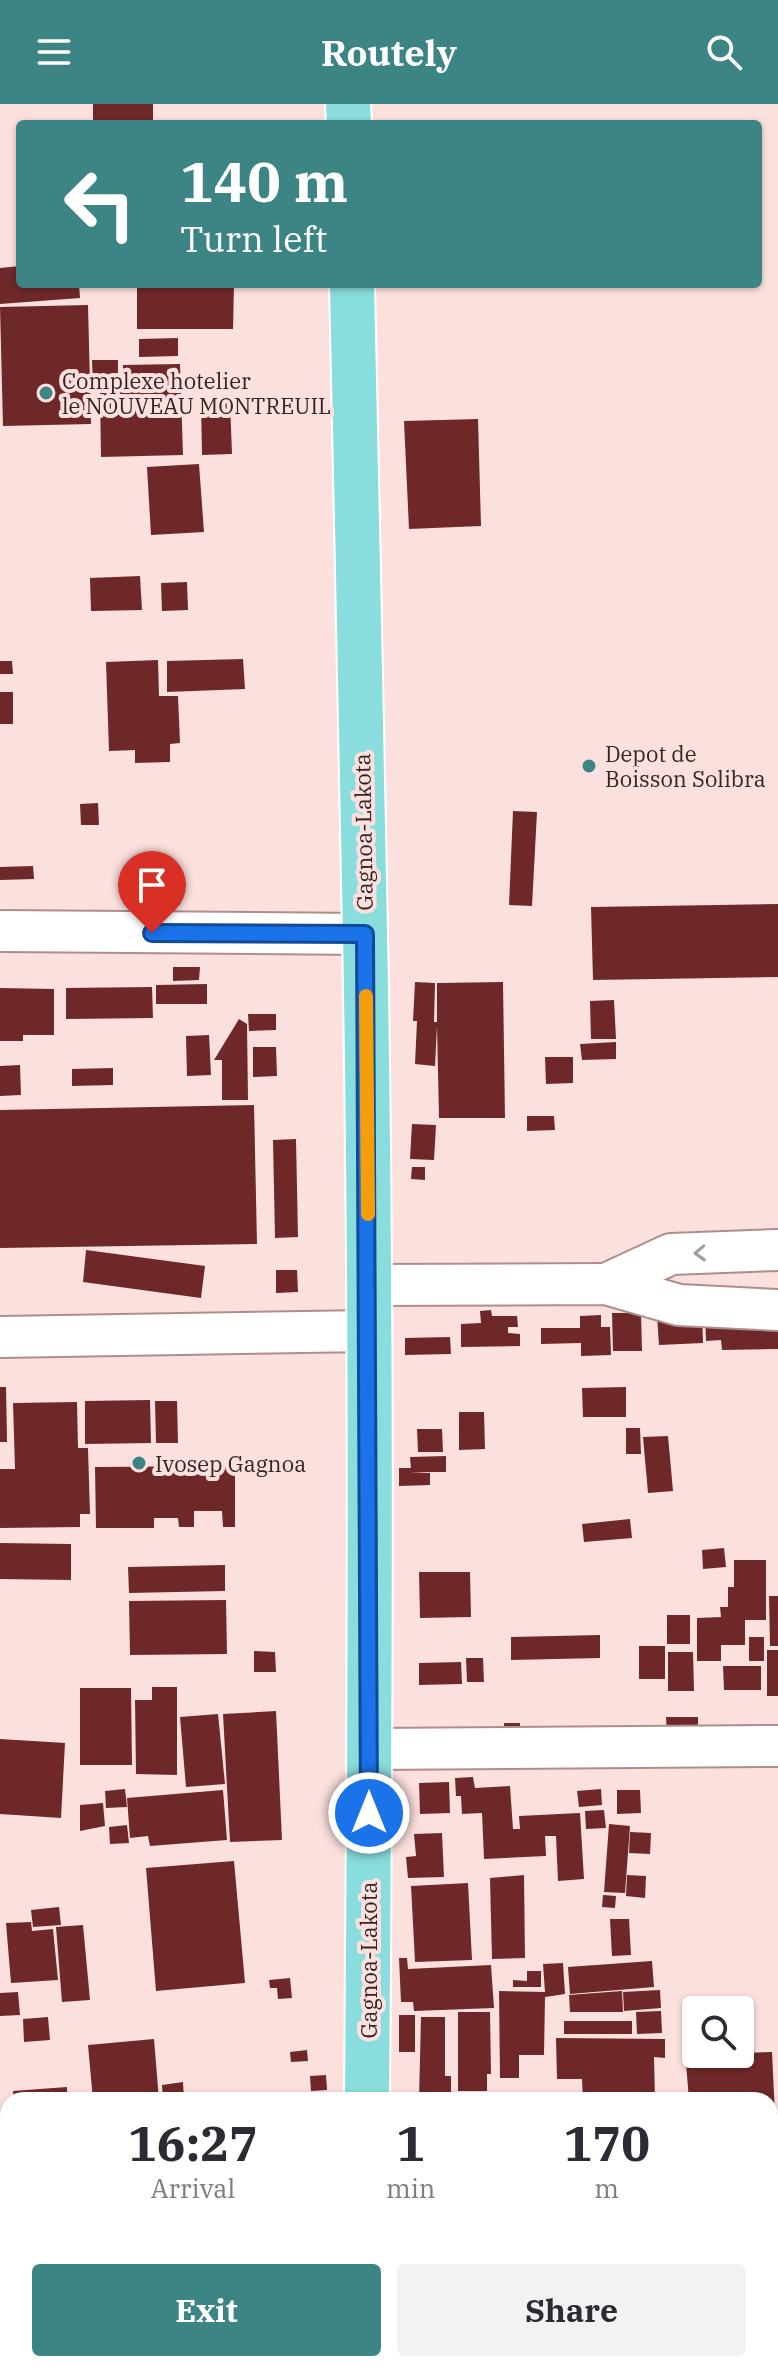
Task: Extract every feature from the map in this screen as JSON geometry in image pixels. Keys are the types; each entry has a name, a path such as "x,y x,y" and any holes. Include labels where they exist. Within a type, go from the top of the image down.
{"main road":[{"name":"Gagnoa-Lakota","path":"352,288 369,1285 367,2092"}],"street":[{"path":"0,931 365,934"},
{"path":"606,1284 671,1254 778,1250"},
{"path":"369,1285 606,1284 679,1305 778,1310"},
{"path":"0,1337 368,1331"},
{"path":"370,1749 778,1746"}],"building":[{"path":"93,104 153,104 153,120 93,120"},
{"path":"16,266 16,288 79,288 80,298 0,304 0,268"},
{"path":"137,288 234,288 233,329 137,329"},
{"name":"Complexe hotelier le NOUVEAU MONTREUIL","path":"88,305 91,424 3,426 0,307"},
{"path":"178,338 178,356 139,357 139,339"},
{"path":"92,360 118,360 118,385 93,386"},
{"path":"180,364 183,455 101,457 100,392 123,391 123,365"},
{"path":"201,402 230,402 232,454 202,455"},
{"path":"478,419 481,526 409,529 404,421"},
{"path":"199,464 204,532 151,535 147,467"},
{"path":"140,576 142,610 91,611 90,578"},
{"path":"187,582 188,610 162,611 161,583"},
{"path":"243,659 245,689 167,692 167,661"},
{"path":"158,660 159,696 178,696 180,743 170,744 170,762 135,763 135,750 109,751 106,662"},
{"path":"0,661 12,661 13,674 0,674"},
{"path":"0,692 13,692 13,724 0,724"},
{"path":"98,803 99,825 81,825 80,804"},
{"path":"513,811 537,812 532,906 509,905"},
{"path":"33,866 34,879 0,880 0,867"},
{"path":"778,904 778,977 593,980 591,907"},
{"path":"173,967 200,967 199,980 173,981"},
{"path":"415,982 435,983 434,1022 437,1022 437,983 503,982 505,1118 439,1118 437,1026 435,1066 415,1064"},
{"path":"207,984 207,1004 156,1004 156,985"},
{"path":"152,987 153,1018 66,1019 66,988"},
{"path":"0,988 54,989 54,1035 23,1035 23,1041 0,1041"},
{"path":"614,1000 616,1039 591,1039 590,1001"},
{"path":"248,1014 276,1014 276,1030 249,1031"},
{"path":"239,1019 247,1024 248,1100 222,1100 222,1060 214,1060"},
{"path":"209,1035 211,1075 187,1076 186,1036"},
{"path":"616,1042 616,1059 582,1060 580,1044"},
{"path":"253,1047 276,1047 277,1076 253,1077"},
{"path":"545,1057 573,1057 573,1083 546,1084"},
{"path":"20,1065 21,1095 0,1096 0,1066"},
{"path":"113,1068 113,1085 72,1086 72,1069"},
{"path":"254,1105 257,1244 0,1248 0,1110"},
{"path":"527,1116 554,1116 555,1130 527,1131"},
{"path":"412,1124 436,1125 434,1160 410,1159"},
{"path":"296,1139 298,1237 275,1238 273,1140"},
{"path":"412,1167 425,1167 425,1180 411,1179"},
{"path":"86,1250 205,1266 201,1298 83,1282"},
{"path":"276,1270 297,1270 298,1292 276,1293"},
{"path":"491,1310 492,1316 517,1316 518,1327 508,1327 508,1333 520,1334 520,1346 461,1347 461,1324 481,1323 480,1311"},
{"path":"705,1312 778,1316 778,1349 722,1350 721,1340 706,1341"},
{"path":"612,1313 641,1313 642,1351 613,1351"},
{"path":"702,1314 703,1343 659,1345 657,1315"},
{"path":"601,1315 601,1327 610,1327 611,1355 581,1356 581,1343 541,1344 541,1328 580,1328 580,1316"},
{"path":"450,1337 451,1354 405,1355 405,1338"},
{"path":"0,1387 6,1387 7,1442 0,1442"},
{"path":"626,1387 626,1417 583,1417 582,1388"},
{"path":"150,1400 151,1443 85,1444 85,1401"},
{"path":"155,1401 177,1401 178,1443 156,1443"},
{"path":"77,1402 78,1448 88,1448 90,1514 80,1514 80,1527 0,1528 0,1469 15,1469 13,1403"},
{"path":"459,1412 484,1412 485,1449 459,1450"},
{"path":"626,1428 640,1428 641,1454 626,1454"},
{"path":"417,1429 442,1429 443,1452 418,1452"},
{"path":"668,1436 673,1491 648,1493 643,1437"},
{"path":"446,1456 446,1472 410,1472 430,1473 430,1485 399,1486 399,1468 411,1468 410,1457"},
{"path":"235,1466 235,1527 223,1527 222,1511 194,1511 194,1527 179,1527 178,1518 154,1518 154,1528 96,1528 95,1467"},
{"path":"630,1519 632,1538 584,1542 582,1524"},
{"path":"0,1543 71,1544 71,1580 0,1579"},
{"path":"724,1548 726,1567 703,1569 702,1550"},
{"path":"734,1560 766,1560 766,1620 745,1620 745,1645 721,1645 721,1661 697,1661 697,1618 721,1617 720,1607 728,1607 728,1587 734,1587"},
{"path":"225,1565 225,1591 129,1593 128,1567"},
{"path":"419,1572 470,1572 471,1617 420,1618"},
{"path":"769,1596 778,1596 778,1646 770,1646"},
{"path":"226,1600 227,1654 130,1655 129,1601"},
{"path":"667,1615 690,1615 690,1644 667,1644"},
{"path":"600,1635 600,1658 511,1660 511,1637"},
{"path":"749,1637 764,1637 764,1661 749,1661"},
{"path":"639,1646 665,1646 665,1679 639,1679"},
{"path":"767,1650 778,1650 778,1696 767,1696"},
{"path":"254,1651 275,1652 276,1672 254,1672"},
{"path":"668,1652 693,1652 694,1691 668,1691"},
{"path":"466,1658 483,1658 484,1682 467,1682"},
{"path":"461,1662 462,1684 419,1685 419,1663"},
{"path":"723,1666 761,1666 761,1690 724,1690"},
{"path":"152,1687 177,1687 177,1775 136,1774 135,1700 152,1700"},
{"path":"80,1688 131,1688 132,1765 80,1765"},
{"path":"276,1711 282,1840 230,1842 223,1714"},
{"path":"218,1714 225,1784 186,1787 180,1717"},
{"path":"666,1717 698,1717 698,1733 667,1734"},
{"path":"504,1723 520,1723 520,1739 505,1739"},
{"path":"0,1739 65,1743 61,1818 0,1814"},
{"path":"473,1777 475,1788 510,1786 513,1829 520,1829 519,1816 580,1813 584,1879 558,1881 556,1836 545,1836 546,1856 484,1859 482,1813 462,1814 461,1796 456,1796 455,1778"},
{"path":"449,1782 450,1813 420,1814 419,1783"},
{"path":"125,1789 127,1807 106,1808 105,1791"},
{"path":"601,1789 602,1805 579,1807 577,1791"},
{"path":"223,1790 227,1840 150,1846 148,1836 130,1838 127,1798"},
{"path":"617,1790 640,1790 641,1813 617,1814"},
{"path":"103,1803 105,1826 80,1831 80,1805"},
{"path":"604,1810 606,1828 586,1829 585,1811"},
{"path":"609,1824 630,1826 625,1893 604,1892"},
{"path":"127,1825 129,1843 110,1844 109,1827"},
{"path":"630,1832 651,1833 650,1854 629,1853"},
{"path":"442,1833 444,1877 408,1878 406,1857 416,1856 414,1834"},
{"path":"234,1861 245,1983 156,1991 146,1868"},
{"path":"524,1875 525,1958 492,1959 490,1878"},
{"path":"627,1875 646,1876 645,1898 626,1896"},
{"path":"468,1883 472,1960 415,1962 411,1886"},
{"path":"603,1895 616,1896 615,1908 602,1907"},
{"path":"59,1907 61,1925 33,1927 31,1910"},
{"path":"610,1919 629,1919 631,1955 612,1956"},
{"path":"31,1922 32,1931 53,1929 58,1980 11,1983 6,1923"},
{"path":"83,1925 90,2000 62,2002 56,1927"},
{"path":"399,1958 407,1958 408,1969 491,1965 494,2008 414,2011 413,2002 401,2002"},
{"path":"652,1961 654,1987 570,1994 568,1967"},
{"path":"563,1963 565,1994 545,1997 544,2055 519,2055 519,2078 500,2078 499,1991 545,1992 543,1964"},
{"path":"527,1971 541,1971 541,1987 513,1987 513,1980 527,1981"},
{"path":"290,1978 292,1998 278,1999 277,1988 270,1988 269,1980"},
{"path":"660,1990 661,2008 624,2011 623,1992"},
{"path":"622,1991 623,2012 570,2012 569,1995"},
{"path":"18,1992 20,2015 0,2016 0,1993"},
{"path":"661,2011 662,2033 637,2034 636,2012"},
{"path":"458,2012 490,2012 491,2074 487,2074 487,2091 458,2091"},
{"path":"399,2015 415,2015 415,2052 399,2052"},
{"path":"48,2017 50,2040 24,2042 23,2019"},
{"path":"421,2017 445,2017 445,2076 451,2076 451,2092 419,2092"},
{"path":"564,2021 632,2021 632,2034 564,2034"},
{"path":"556,2038 665,2039 665,2058 654,2057 655,2092 583,2092 582,2079 557,2079"},
{"path":"154,2039 158,2092 92,2092 88,2045"},
{"path":"307,2050 308,2061 291,2062 290,2052"},
{"path":"772,2052 774,2092 688,2092 686,2068 754,2068 754,2053"},
{"path":"326,2075 327,2090 311,2091 310,2076"},
{"path":"183,2082 184,2092 162,2092 162,2085"},
{"path":"67,2087 67,2092 13,2091"}],"slow traffic":[{"path":"366,996 368,1214"}],"place":[{"name":"Complexe hotelier le NOUVEAU MONTREUIL","path":"46,393"},
{"name":"Depot de Boisson Solibra","path":"589,766"},
{"name":"Ivosep Gagnoa","path":"139,1463"}],"route":[{"path":"152,933 365,934 369,1285 369,1813"}]}
